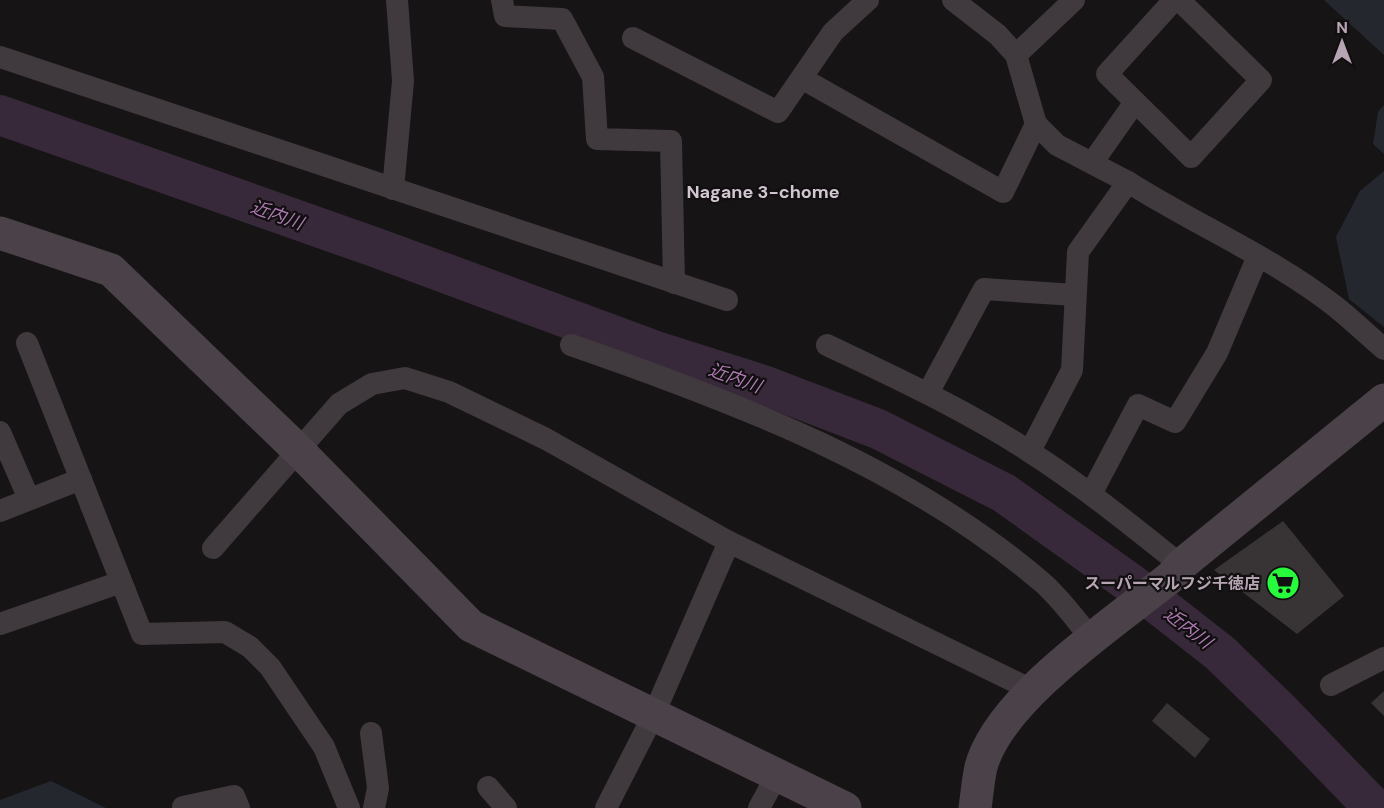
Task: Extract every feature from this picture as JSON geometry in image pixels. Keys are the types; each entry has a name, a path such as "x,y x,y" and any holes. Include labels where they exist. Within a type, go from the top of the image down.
{"street":[{"path":"393,189 403,81 397,0"},
{"path":"502,0 505,16 561,19 593,77 597,139 671,141 674,283"},
{"path":"633,38 778,112 803,79 833,32 868,0"},
{"path":"953,0 998,35 1016,55 1036,124 1057,145 1128,182 1177,213 1258,256 1335,306 1384,349"},
{"path":"1016,55 1074,0"},
{"path":"1174,0 1107,74 1191,157 1261,80 1179,0"},
{"path":"0,57 727,300"},
{"path":"803,79 1003,192 1036,124"},
{"path":"1092,163 1135,102"},
{"path":"1030,451 1072,370 1078,252 1128,182"},
{"path":"0,233 111,270 298,450 471,626 845,808"},
{"path":"1091,494 1138,405 1175,422 1217,353 1258,256"},
{"path":"927,393 984,289 1075,295"},
{"path":"27,343 142,634 225,632 250,647 270,667 324,747 349,808"},
{"path":"571,345 656,374 794,431 878,473 976,531 1045,585 1097,634"},
{"path":"827,345 927,393 1030,451 1091,494 1176,570"},
{"path":"213,548 339,404 372,384 405,378 449,392 546,439 729,542 1034,691"},
{"path":"975,808 981,765 1001,728 1064,660 1384,400"},
{"path":"0,432 29,499"},
{"path":"0,511 81,479"},
{"path":"606,808 652,716 729,542"},
{"path":"0,624 121,582"},
{"path":"1331,685 1384,658"},
{"path":"371,734 378,788 374,808"},
{"path":"759,808 777,775"},
{"path":"488,788 506,808"},
{"path":"183,807 234,796 239,808"}],"shaded area":[{"path":"1324,0 1384,0 1384,55"},
{"path":"1384,105 1384,154 1373,144 1378,112"},
{"path":"1384,171 1384,327 1349,299 1336,237 1360,191"},
{"path":"51,781 106,808 0,808 0,800"}],"building":[{"name":"スーパーマルフジ千徳店","path":"1283,521 1344,596 1297,634 1214,570"},
{"path":"1384,691 1384,716 1371,703"},
{"path":"1167,703 1210,739 1195,758 1152,721"}],"waterway":[{"name":"近内川","path":"0,115 377,248 656,351 763,385 878,429 1004,493 1137,588 1220,653 1374,808"}],"place":[{"name":"スーパーマルフジ千徳店","path":"1283,583"}],"district":[{"name":"Nagane 3-chome","path":"763,192"}]}
